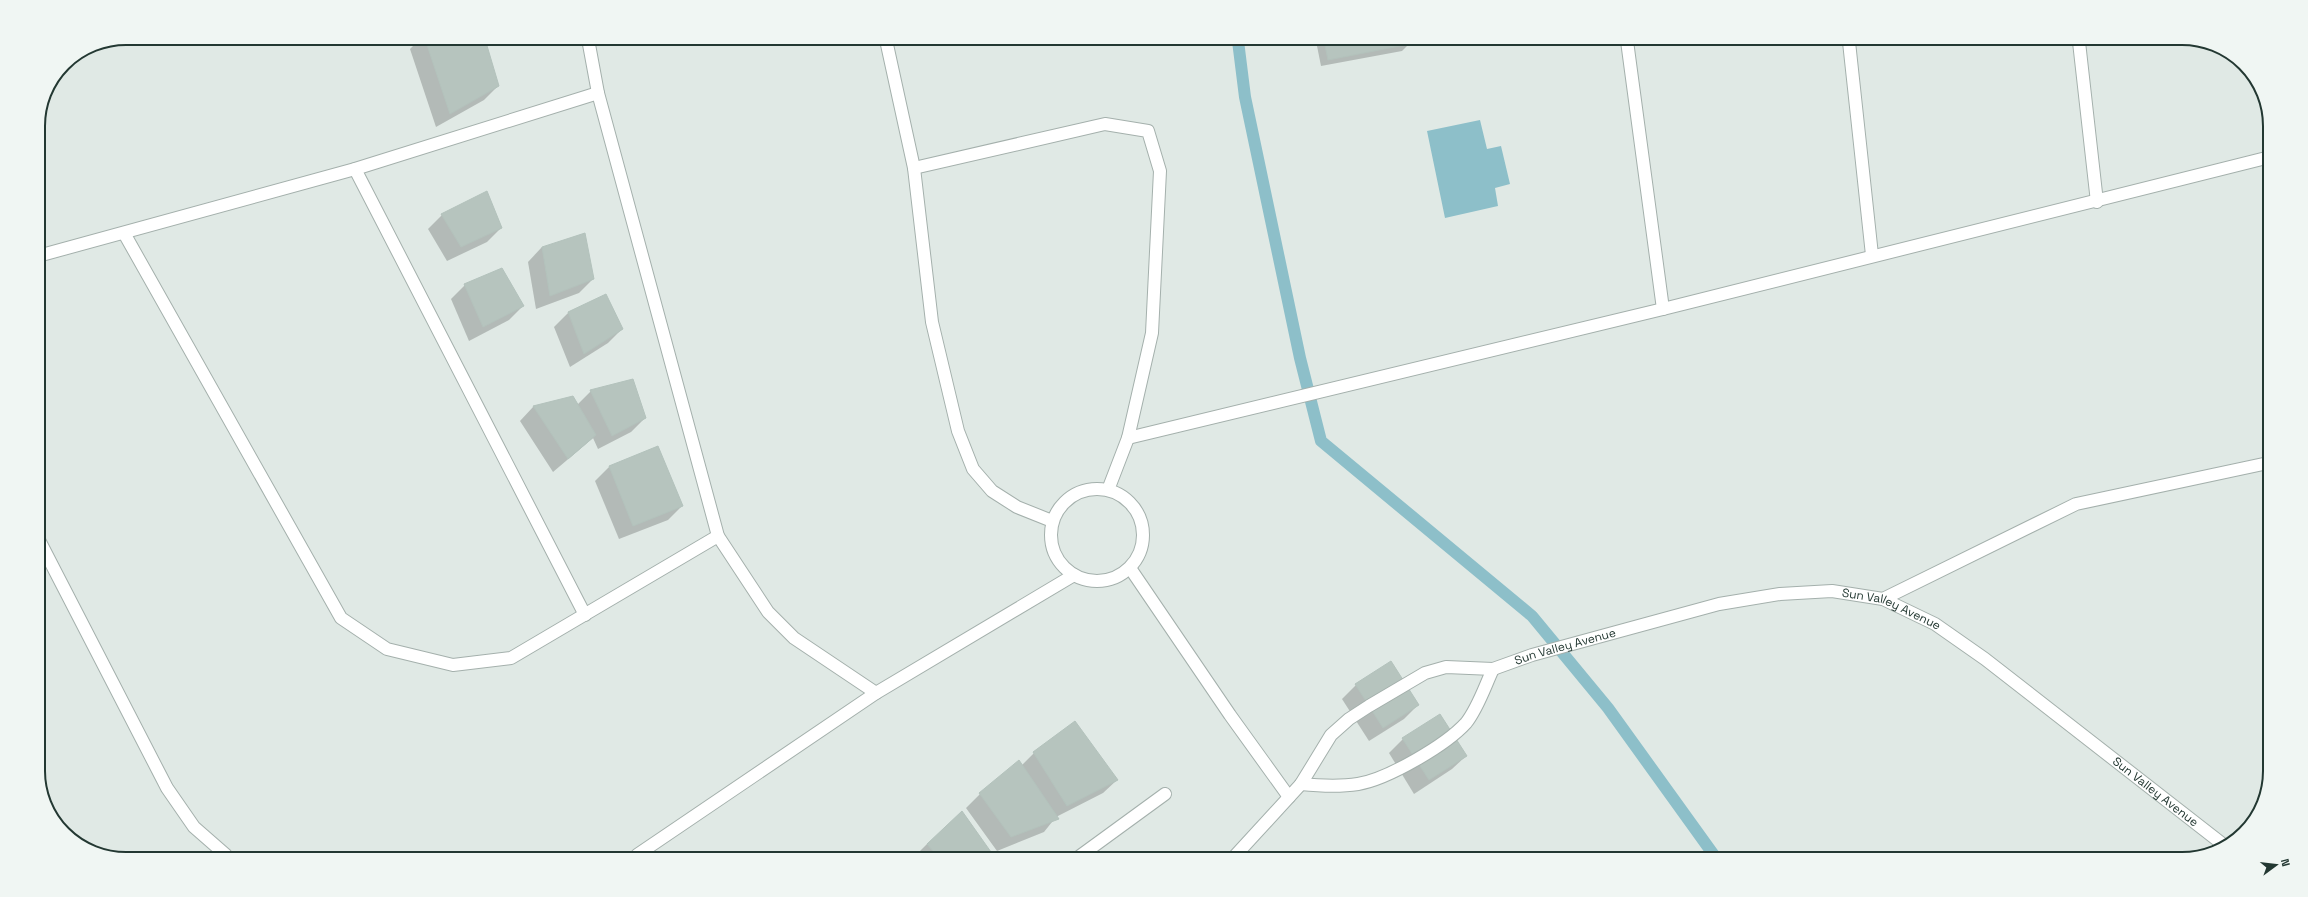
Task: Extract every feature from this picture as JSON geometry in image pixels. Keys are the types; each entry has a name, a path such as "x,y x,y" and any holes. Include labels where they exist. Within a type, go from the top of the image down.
{"street":[{"path":"589,45 598,93 718,536 768,612 794,638 876,693"},
{"path":"887,45 914,168 932,322 958,431 973,469 992,491 1017,507 1052,521"},
{"path":"1628,45 1662,309"},
{"path":"1849,45 1872,255"},
{"path":"2079,45 2097,202"},
{"path":"45,254 124,234 355,169 598,93"},
{"path":"914,168 1105,124 1148,131 1160,171 1152,334 1128,438 1108,490"},
{"path":"1128,438 1662,309 1872,255 2097,202 2263,159"},
{"path":"355,169 585,615"},
{"path":"124,234 341,618 387,649 453,665 511,658 718,536"},
{"path":"1883,599 2076,504 2263,464"},
{"path":"1091,489 1108,490 1126,498 1138,514 1143,533 1140,552 1130,568 1118,577 1103,581 1088,581 1074,575 1062,566 1053,552 1050,537 1052,521 1060,506 1074,495 1091,489"},
{"path":"45,552 167,788 194,827 223,852"},
{"path":"1130,568 1230,715 1289,798"},
{"path":"643,852 876,693 1074,575"},
{"name":"Sun Valley Avenue","path":"1239,852 1301,784 1331,735 1349,719 1405,683 1425,673 1446,667 1493,669 1532,654 1719,604 1780,594 1832,591 1883,599 1935,624 1985,659 2220,842"},
{"path":"1301,784 1333,787 1360,784 1391,773 1435,747 1466,722 1493,669"},
{"path":"1085,852 1165,794"}],"water":[{"path":"1480,120 1487,149 1501,146 1510,184 1495,188 1498,206 1445,218 1427,131"}],"building":[{"path":"427,45 487,45 499,86 450,114"},
{"path":"1325,45 1405,45 1328,60"},
{"path":"487,191 502,228 461,247 441,214"},
{"path":"585,233 594,279 550,296 542,247"},
{"path":"502,268 524,306 483,327 464,284"},
{"path":"606,294 623,329 584,354 568,312"},
{"path":"633,379 646,418 612,436 590,390"},
{"path":"573,396 596,435 568,459 533,406"},
{"path":"658,446 683,506 633,526 609,466"},
{"path":"1391,661 1419,705 1383,728 1355,684"},
{"path":"1440,714 1467,756 1429,780 1402,738"},
{"path":"1075,721 1118,780 1067,806 1033,752"},
{"path":"1019,760 1059,819 1011,837 979,793"},
{"path":"962,811 991,852 934,852 927,844"}],"waterway":[{"path":"1238,45 1245,97 1300,358 1321,441 1532,616 1608,708 1712,852"}]}
